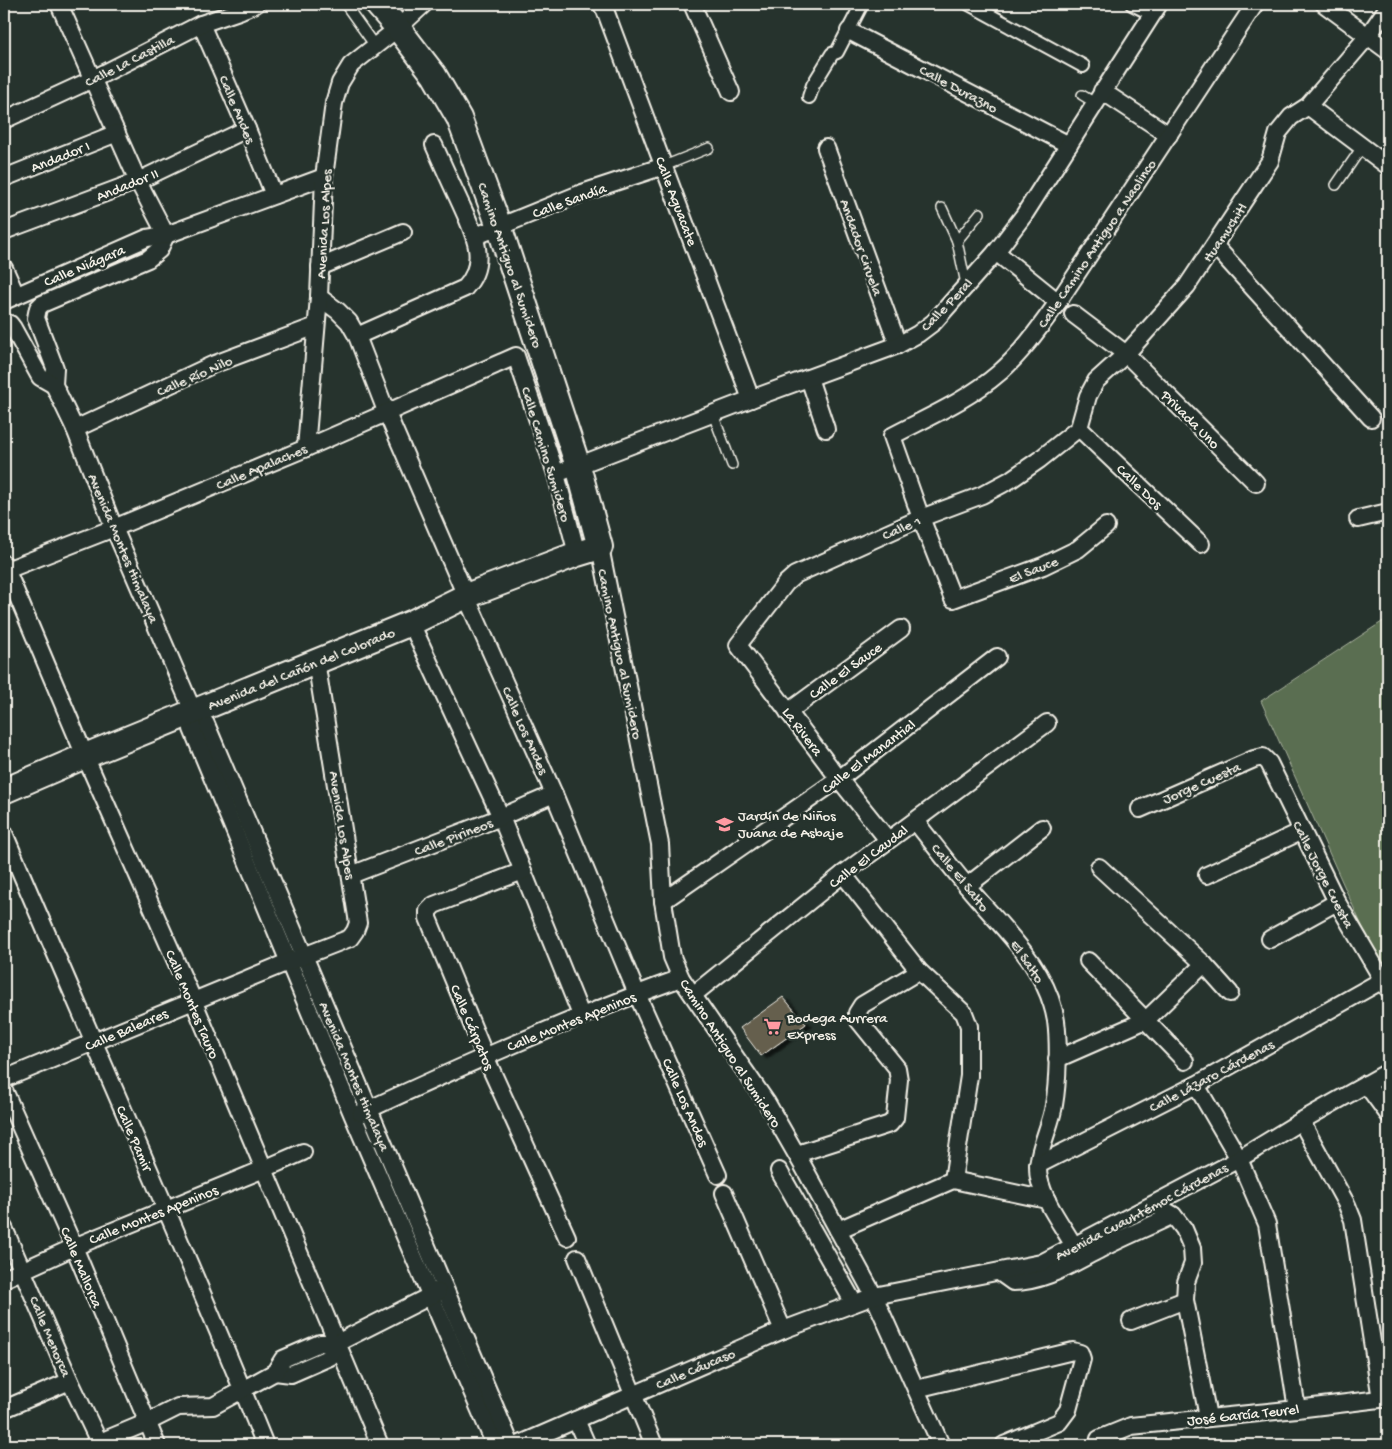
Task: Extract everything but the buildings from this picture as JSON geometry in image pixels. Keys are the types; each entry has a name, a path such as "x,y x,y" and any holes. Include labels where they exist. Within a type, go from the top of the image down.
{"main road":[{"name":"Camino Antiguo al Sumidero","path":"377,4 434,75 459,118 499,226 578,466 600,547"},
{"name":"Avenida del Cañón del Colorado","path":"4,791 194,711 412,623 466,596 600,547"}],"street":[{"path":"59,4 138,181 166,235"},
{"name":"Calle La Castilla","path":"4,120 93,79 201,24 256,4"},
{"name":"Avenida Los Alpes","path":"306,448 319,297 324,177 334,103 340,83 351,65 398,28 424,4"},
{"name":"Calle Aguacate","path":"601,4 605,10 751,398"},
{"path":"692,4 731,92"},
{"path":"809,97 818,77 832,54 837,52 862,4"},
{"path":"969,4 1083,66"},
{"path":"1132,4 1156,9"},
{"name":"Calle Camino Antiguo a Naolinco","path":"921,518 892,436 974,392 998,373 1023,349 1058,302 1255,4"},
{"path":"1324,4 1388,51"},
{"name":"Huamuchitl","path":"1079,428 1088,396 1096,381 1126,354 1188,286 1270,161 1278,133 1291,117 1308,106 1368,36 1388,7"},
{"name":"Calle Peral","path":"556,474 751,398 898,345 934,322 996,252 1024,215 1069,145 1093,97 1156,9"},
{"name":"Calle Andes","path":"201,24 274,195"},
{"name":"Calle Durazno","path":"849,31 1069,145"},
{"path":"1093,97 1169,135"},
{"path":"1308,106 1388,166"},
{"name":"Andador II","path":"4,231 138,181 247,129"},
{"name":"Andador I","path":"4,178 117,133"},
{"path":"357,336 465,288 472,280 478,259 476,236 434,145"},
{"name":"Andador Ciruela","path":"826,148 898,345"},
{"name":"Calle Sandía","path":"476,236 582,193 664,166"},
{"name":"Calle Niágara","path":"10,298 147,238 166,235 324,177"},
{"path":"320,267 403,232"},
{"name":"Calle Niágara","path":"36,318 38,308 42,304 148,259 159,250 166,235"},
{"path":"1216,246 1371,418"},
{"path":"996,252 1058,302"},
{"path":"4,268 10,298"},
{"name":"Calle Los Andes","path":"319,297 344,316 357,336 386,411 554,794 637,994 718,1175"},
{"name":"Privada Uno","path":"1073,314 1126,354 1256,483"},
{"name":"Avenida Montes Himalaya","path":"36,318 55,368 54,385 75,429 114,528 194,711 192,729 295,958 370,1108 511,1445"},
{"name":"Avenida Montes Himalaya","path":"8,325 40,377 54,385"},
{"name":"Calle Río Nilo","path":"75,429 212,366 316,326"},
{"name":"Calle Apalaches","path":"5,568 114,528 306,448 386,411 516,356"},
{"name":"Calle Camino Sumidero","path":"516,356 556,474 577,554"},
{"path":"809,378 826,429"},
{"name":"Calle 1","path":"738,645 795,574 921,518 982,495 1010,480 1040,460 1079,428"},
{"name":"Calle Dos","path":"1079,428 1201,544"},
{"path":"1358,519 1388,512"},
{"name":"El Sauce","path":"921,518 953,599 1043,566 1069,554 1106,526"},
{"name":"Camino Antiguo al Sumidero","path":"600,547 660,844 663,901 672,957 681,978 767,1103 797,1154 874,1296 941,1445"},
{"name":"Calle Montes Tauro","path":"5,568 192,1000 380,1445"},
{"path":"412,623 502,817 581,1015"},
{"name":"Calle El Sauce","path":"788,712 901,629"},
{"name":"La Rivera","path":"738,645 839,779 888,840"},
{"name":"Calle El Manantial","path":"663,901 839,779 997,657"},
{"name":"Avenida Los Alpes","path":"295,958 350,938 358,923 316,661"},
{"name":"Calle El Caudal","path":"693,995 843,874 1047,723"},
{"name":"Jorge Cuesta","path":"1140,809 1254,759 1263,758"},
{"name":"Calle Jorge Cuesta","path":"1263,758 1269,763 1337,902 1386,982"},
{"name":"Calle Pirineos","path":"351,875 502,817 554,794"},
{"name":"Calle El Salto","path":"915,821 1007,932"},
{"path":"967,886 1042,828"},
{"path":"1207,875 1302,831"},
{"name":"Calle Pamir","path":"4,832 93,1043 166,1208 265,1445"},
{"path":"1098,867 1204,964 1230,993"},
{"name":"Calle Cárpatos","path":"523,870 434,905 428,911 428,918 485,1056 567,1237"},
{"path":"843,874 919,971 964,1013 969,1026 969,1076 953,1180"},
{"path":"1270,939 1337,902"},
{"name":"El Salto","path":"1007,932 1031,961 1048,991 1056,1021 1057,1059 1054,1105 1038,1165"},
{"name":"Avenida Montes Himalaya","path":"295,958 353,1116 495,1445"},
{"name":"Calle Baleares","path":"4,1079 295,958"},
{"path":"1088,960 1184,1061"},
{"path":"1057,1059 1146,1020 1204,964"},
{"path":"797,1154 890,1124 894,1118 899,1080 897,1068 859,1021 858,1013 862,1005 919,971"},
{"name":"Calle Montes Apeninos","path":"353,1116 581,1015 681,978"},
{"name":"Calle Lázaro Cárdenas","path":"1038,1165 1196,1085 1386,982"},
{"name":"Avenida Cuauhtémoc Cárdenas","path":"874,1296 1040,1263 1239,1159 1301,1121 1388,1072"},
{"path":"1366,1084 1388,1114"},
{"path":"1196,1085 1239,1159 1267,1224 1297,1409"},
{"name":"Calle Mallorca","path":"4,1090 74,1247 157,1445"},
{"path":"1301,1121 1347,1205 1353,1220 1384,1398"},
{"name":"Calle Montes Apeninos","path":"4,1279 74,1247 303,1152"},
{"path":"1038,1165 1039,1178 1047,1200 1074,1246"},
{"path":"779,1171 854,1303"},
{"path":"838,1230 953,1180 1047,1200"},
{"path":"724,1193 783,1330"},
{"path":"1154,1204 1173,1215 1184,1229 1192,1248 1193,1263 1186,1282 1185,1300 1208,1417"},
{"path":"999,1272 1012,1282 1042,1278 1065,1269 1100,1249 1173,1215"},
{"name":"Calle Menorca","path":"4,1228 96,1444"},
{"path":"577,1258 654,1445"},
{"path":"96,1444 178,1407 213,1406 275,1372 283,1360 320,1343 337,1343 445,1288"},
{"name":"Calle Cáucaso","path":"518,1445 783,1330 874,1296"},
{"path":"1131,1321 1185,1300"},
{"path":"439,1317 455,1310"},
{"path":"916,1389 1073,1352 1080,1352 1082,1359 1068,1410 1059,1422 1004,1445"},
{"path":"4,1409 70,1381"},
{"name":"José García Teurel","path":"1099,1439 1131,1426 1384,1398"},
{"path":"576,1420 587,1445"}],"lane":[{"path":"345,4 375,46"},
{"path":"1336,185 1362,147"},
{"path":"664,166 709,148"},
{"path":"942,208 957,241 966,284"},
{"path":"957,241 980,213"},
{"path":"713,414 732,465"}],"green space":[{"path":"1388,618 1388,973 1384,975 1261,701"}],"place":[{"name":"Jardín de Niños Juana de Asbaje","path":"724,824"},
{"name":"Bodega Aurrera Express","path":"773,1026"}]}
